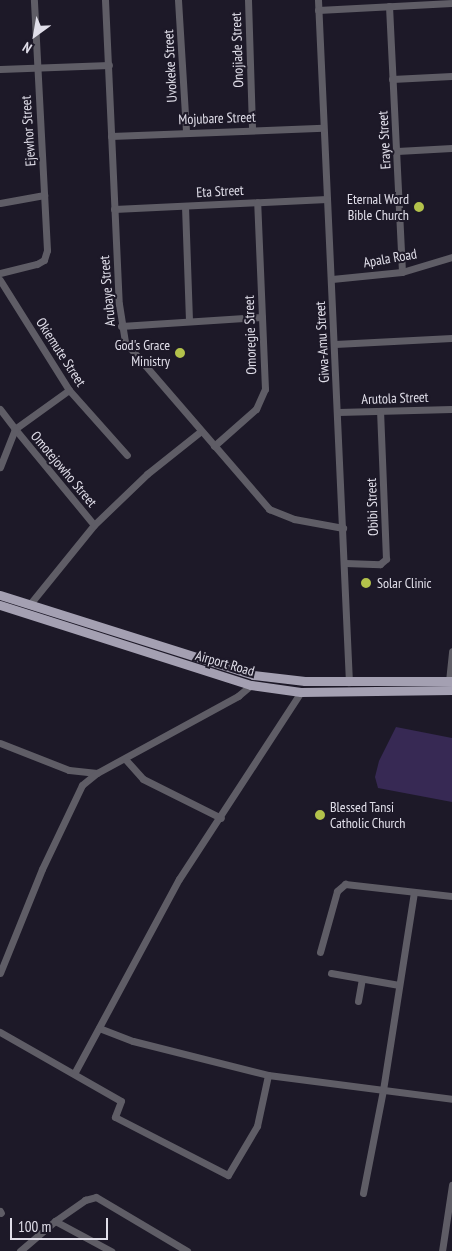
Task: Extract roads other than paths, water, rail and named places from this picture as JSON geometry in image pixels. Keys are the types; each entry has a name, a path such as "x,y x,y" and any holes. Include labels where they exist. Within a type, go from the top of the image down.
{"main road":[{"name":"Airport Road","path":"0,595 253,675 350,682 451,684"},
{"name":"Airport Road","path":"0,605 153,656 251,685 300,692 451,684"},
{"path":"153,656 157,644"}],"street":[{"name":"Ejewhor Street","path":"0,273 44,260 44,195 34,0"},
{"name":"Arubaye Street","path":"105,0 114,209 121,326 125,342 140,362 269,509 294,519 343,528"},
{"name":"Uvokeke Street","path":"178,0 186,131"},
{"name":"Onojiade Street","path":"248,0 252,129"},
{"name":"Giwa-Amu Street","path":"318,0 350,682"},
{"path":"318,10 452,3"},
{"name":"Eraye Street","path":"388,6 402,272"},
{"path":"0,69 109,65"},
{"path":"392,79 452,76"},
{"name":"Mojubare Street","path":"112,136 186,131 323,128"},
{"path":"397,150 452,148"},
{"path":"0,203 44,195"},
{"name":"Eta Street","path":"114,209 327,199"},
{"name":"Omoregie Street","path":"214,446 263,400 262,317 257,202"},
{"path":"185,206 189,320"},
{"name":"Apala Road","path":"332,279 402,272 452,257"},
{"name":"Okiemute Street","path":"0,280 69,390 127,455"},
{"path":"121,326 189,320 262,317"},
{"path":"335,344 452,338"},
{"path":"0,467 15,429 69,390"},
{"name":"Omotejowho Street","path":"0,409 94,525"},
{"name":"Arutola Street","path":"338,412 452,409"},
{"name":"Obibi Street","path":"345,563 380,564 386,559 380,411"},
{"path":"30,604 94,525 147,474 201,431"},
{"path":"451,684 452,651"},
{"path":"0,973 42,869 82,786 97,774 126,760 238,696 251,685"},
{"path":"75,1072 179,879 221,818 300,692"},
{"path":"0,743 68,770 97,774"},
{"path":"126,760 143,779 221,818"},
{"path":"320,952 337,891 345,884 452,896"},
{"path":"362,1193 383,1090 414,892"},
{"path":"331,973 399,985"},
{"path":"358,1002 362,979"},
{"path":"99,1028 133,1041 268,1075 452,1099"},
{"path":"0,1032 75,1072 121,1101 115,1117 228,1175 257,1126 268,1075"},
{"path":"442,1251 452,1185"},
{"path":"20,1251 55,1221 85,1200 96,1197 187,1251"},
{"path":"55,1221 111,1251"}],"place":[{"name":"Eternal Word Bible Church","path":"419,207"},
{"name":"God's Grace Ministry","path":"180,353"},
{"name":"Solar Clinic","path":"366,583"},
{"name":"Blessed Tansi Catholic Church","path":"320,815"}]}
